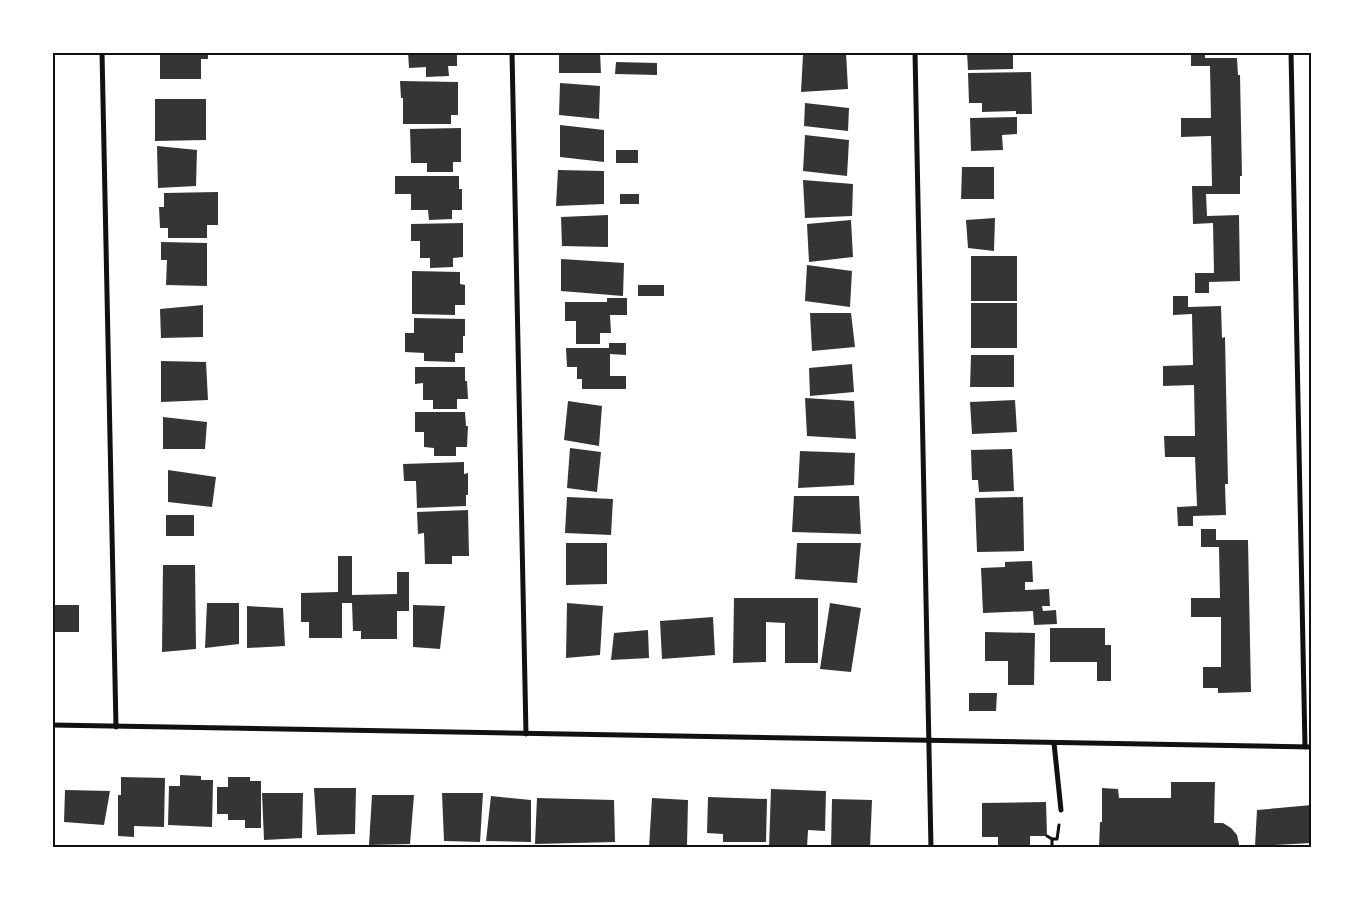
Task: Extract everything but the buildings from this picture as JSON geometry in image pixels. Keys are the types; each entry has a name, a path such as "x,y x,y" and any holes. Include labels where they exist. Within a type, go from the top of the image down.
{"street":[{"path":"102,52 116,726"},
{"path":"512,52 526,734"},
{"path":"915,52 930,848"},
{"path":"1291,52 1305,747"},
{"path":"52,726 1312,747"},
{"path":"1054,743 1061,810"}],"path":[{"path":"1047,836 1057,839 1061,810"},
{"path":"1052,839 1052,848"}]}
